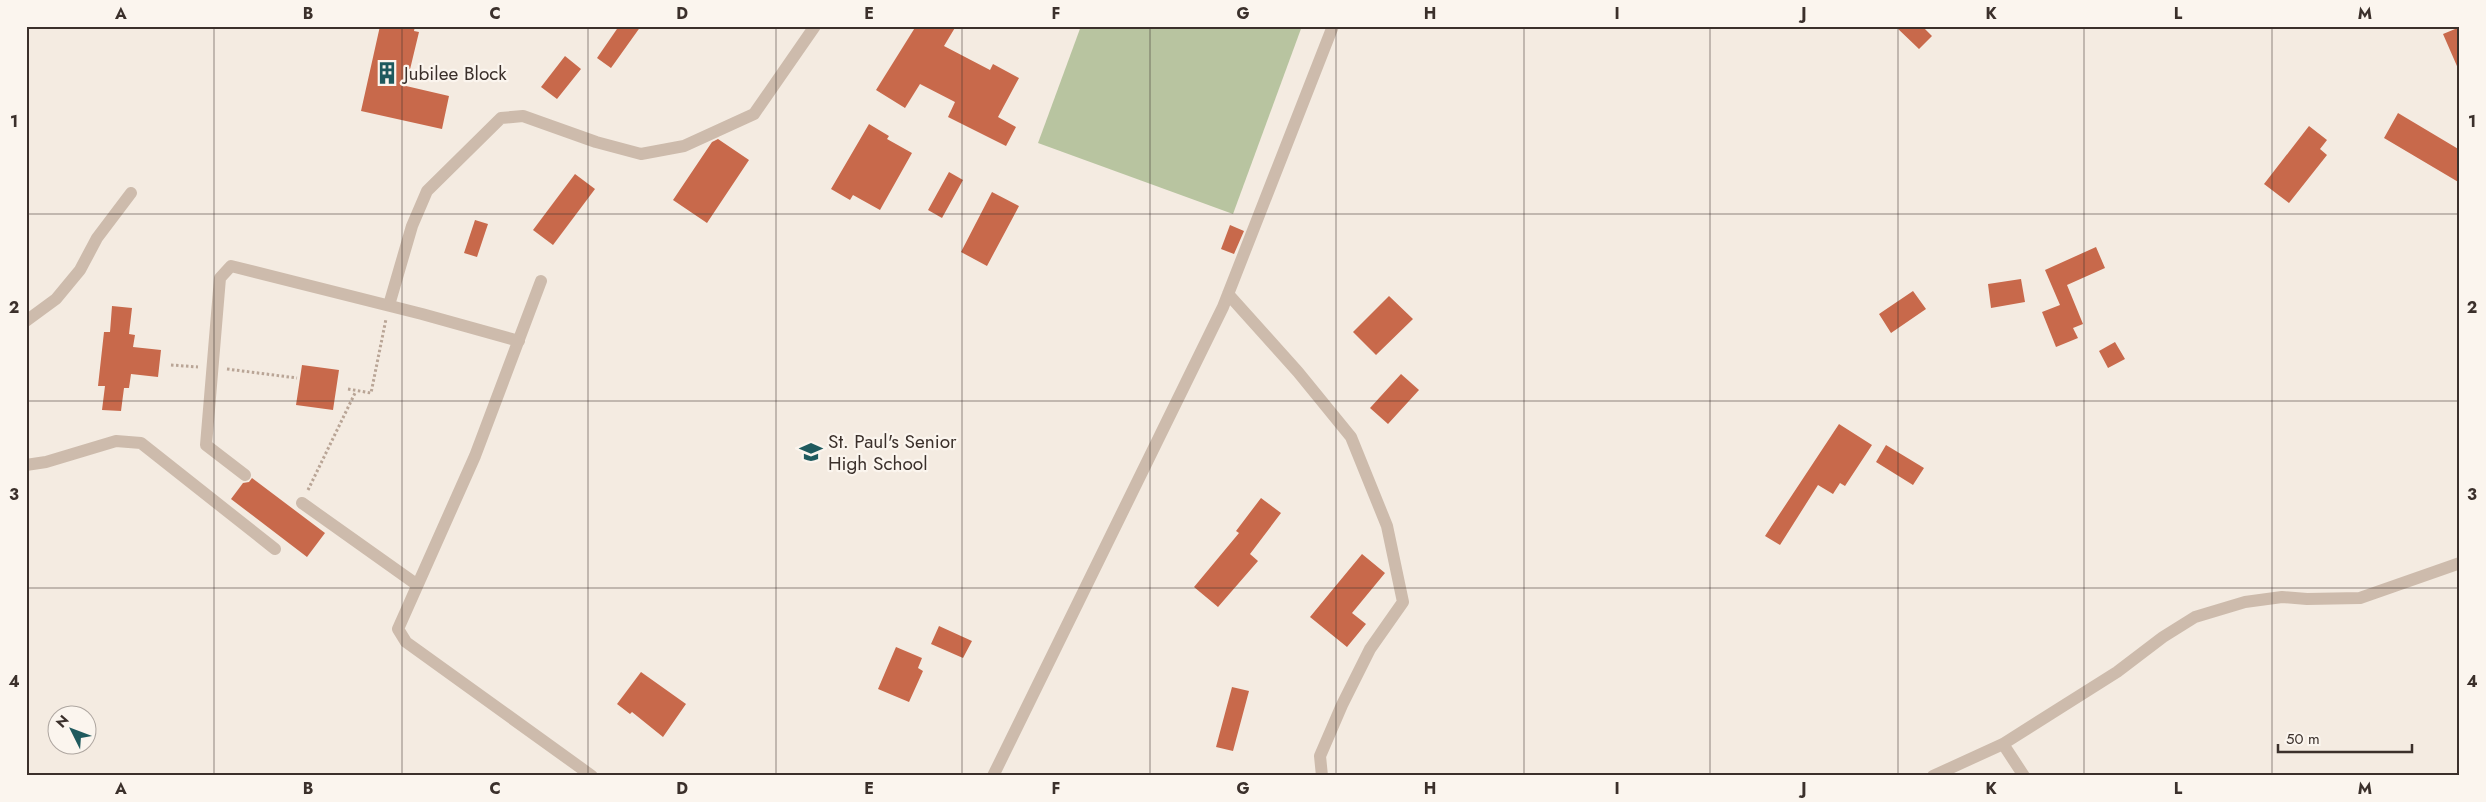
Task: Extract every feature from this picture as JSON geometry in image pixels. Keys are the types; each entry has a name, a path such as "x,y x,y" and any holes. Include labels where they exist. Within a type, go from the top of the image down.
{"street":[{"path":"389,305 412,226 427,191 502,118 523,116 596,142 640,154 684,146 754,114 816,26"},
{"path":"993,776 1228,294 1333,26"},
{"path":"26,321 56,299 80,270 97,238 131,193"},
{"path":"245,475 206,445 220,278 231,266 389,305 519,341"},
{"path":"542,281 475,456 416,584 398,629 406,642 592,776"},
{"path":"1228,294 1298,372 1351,437 1387,526 1403,602 1370,649 1342,705 1320,756 1322,776"},
{"path":"26,464 46,462 116,441 141,443 275,549"},
{"path":"302,503 416,584"},
{"path":"1932,776 2003,744 2117,672 2163,637 2195,617 2245,602 2282,597 2307,599 2360,598 2460,563"},
{"path":"2003,744 2024,776"}],"path":[{"path":"348,389 371,393 389,305"},
{"path":"171,365 297,378"},
{"path":"302,503 356,391"}],"green space":[{"path":"1081,26 1302,26 1233,214 1038,143"}],"building":[{"name":"Jubilee Block","path":"380,26 415,26 414,31 419,32 406,86 449,96 442,129 361,111"},
{"path":"619,26 641,26 611,68 597,58"},
{"path":"916,26 956,26 944,46 990,70 993,64 1019,78 998,117 1016,127 1006,146 948,117 955,102 920,84 905,108 876,90"},
{"path":"1895,26 1922,26 1932,36 1919,49"},
{"path":"2460,27 2460,73 2443,34"},
{"path":"565,56 581,69 557,99 541,87"},
{"path":"2398,113 2460,150 2460,183 2384,138"},
{"path":"869,124 889,136 887,139 912,153 880,210 853,195 850,200 831,189"},
{"path":"2309,126 2327,140 2320,149 2327,155 2289,203 2264,184"},
{"path":"718,139 749,160 707,223 673,200 712,142"},
{"path":"949,172 963,180 942,218 928,210"},
{"path":"575,174 595,189 553,245 533,230"},
{"path":"992,192 1019,206 987,266 961,252"},
{"path":"475,220 488,224 477,257 464,253"},
{"path":"1230,225 1244,231 1234,254 1221,249"},
{"path":"2096,247 2105,268 2067,285 2083,324 2073,328 2078,338 2056,347 2042,312 2060,305 2045,270"},
{"path":"2021,279 2025,302 1991,308 1988,284"},
{"path":"1913,291 1926,309 1891,333 1879,314"},
{"path":"1389,296 1413,319 1376,355 1353,332"},
{"path":"112,306 132,308 129,334 135,335 133,347 161,350 158,377 131,374 129,388 124,388 121,411 102,410 105,386 98,386 104,332 110,332"},
{"path":"2115,342 2125,359 2108,368 2099,351"},
{"path":"302,365 339,370 333,410 296,405"},
{"path":"1401,374 1419,390 1388,424 1370,408"},
{"path":"1839,424 1872,445 1845,486 1840,483 1833,494 1818,485 1780,545 1765,536"},
{"path":"1886,445 1924,468 1913,485 1876,462"},
{"path":"252,478 325,533 307,557 231,499 243,483 249,482"},
{"path":"1261,498 1281,513 1250,554 1258,561 1218,607 1194,587 1239,533 1236,531"},
{"path":"1362,554 1385,573 1352,613 1366,624 1347,647 1310,617"},
{"path":"939,626 972,641 963,658 931,644"},
{"path":"896,647 922,658 918,668 923,671 909,702 878,689"},
{"path":"641,672 686,704 663,737 632,712 630,714 617,704"},
{"path":"1232,687 1249,691 1233,751 1216,747"}],"place":[{"name":"Jubilee Block","path":"387,73"},
{"name":"St. Paul's Senior High School","path":"811,452"}]}
